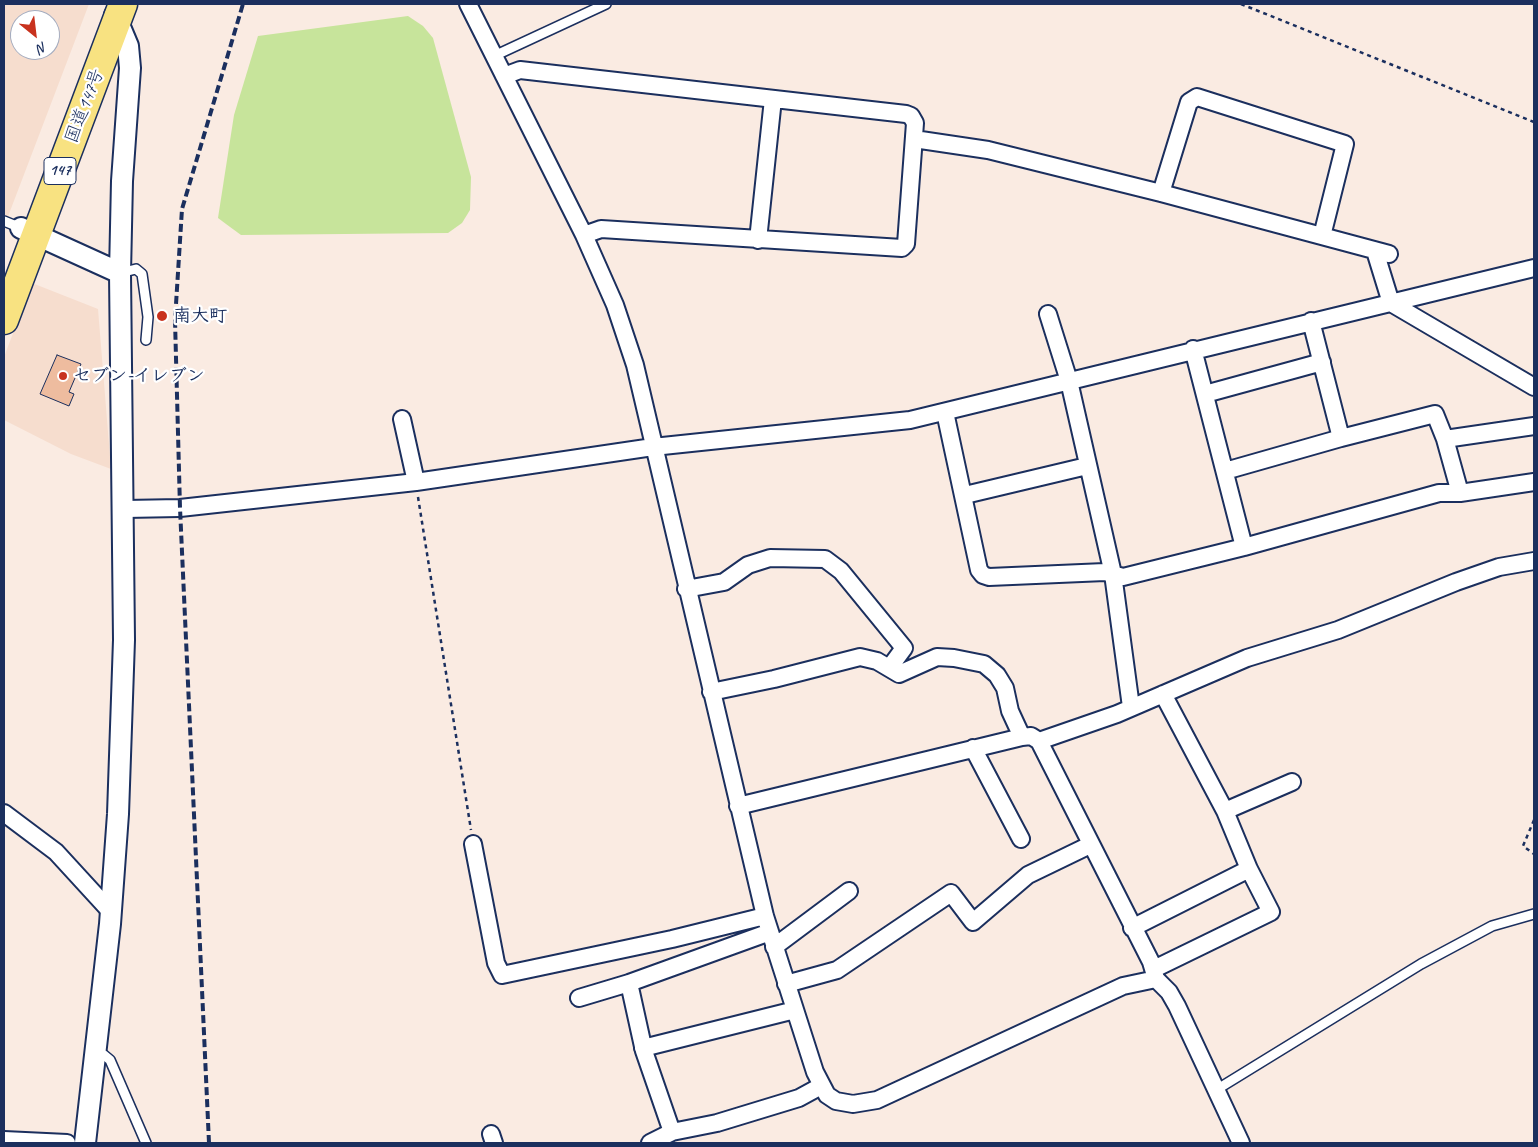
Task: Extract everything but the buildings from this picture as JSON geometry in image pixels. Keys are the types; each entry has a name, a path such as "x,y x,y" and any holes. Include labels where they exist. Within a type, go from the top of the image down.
{"highway":[{"name":"国道147号","path":"4,271 114,9"},
{"name":"国道147号","path":"4,320 21,228"}],"street":[{"path":"468,4 584,235 615,304 635,365 764,916 794,1010 821,1086 827,1095 836,1101 853,1104 877,1100 1123,986 1155,974 1271,912 1249,869 1225,811 1163,694"},
{"path":"85,1143 111,912 122,729 125,509 120,273 122,181 130,68 128,46 114,9"},
{"path":"504,76 520,70 906,114 911,116 915,123 904,247 899,249 601,229 584,235"},
{"path":"1161,193 1189,102 1197,97 1345,144 1322,236"},
{"path":"758,240 773,99"},
{"path":"914,139 988,150 1161,193 1382,253 1391,303 1534,387"},
{"path":"21,228 120,273"},
{"path":"125,509 180,508 416,482 653,447 910,420 1534,268"},
{"path":"1048,314 1069,381 1113,574 1131,707"},
{"path":"1311,321 1341,438"},
{"path":"1193,350 1244,547"},
{"path":"1205,394 1322,362"},
{"path":"945,412 979,570 988,577 1113,574 1123,577 1244,547 1439,493 1460,493 1534,482"},
{"path":"1225,472 1341,438 1435,414 1445,439 1460,493"},
{"path":"402,419 416,482"},
{"path":"1445,439 1534,426"},
{"path":"964,495 1088,466"},
{"path":"686,589 724,582 748,565 770,558 825,559 840,571 904,648 890,667"},
{"path":"1039,740 1117,714 1247,658 1338,630 1456,582 1499,567 1534,561"},
{"path":"711,692 774,679 860,657 877,661 899,674 937,657 954,658 984,664 997,675 1005,688 1010,711 1022,737"},
{"path":"738,806 1022,737 1032,736 1039,740 1155,974 1177,1006 1241,1143"},
{"path":"974,748 1021,839"},
{"path":"1225,811 1292,782"},
{"path":"4,813 56,852 111,912"},
{"path":"473,844 496,963 502,975 672,939 764,916"},
{"path":"786,984 837,970 951,893 973,922 1028,875 1090,845"},
{"path":"1132,928 1249,869"},
{"path":"579,998 772,940 849,891"},
{"path":"629,983 643,1048 672,1132"},
{"path":"643,1048 794,1010"},
{"path":"650,1143 672,1132 717,1123 799,1098 821,1086"},
{"path":"4,1140 66,1143"}],"lane":[{"path":"494,56 606,4"},
{"path":"120,273 136,269 142,274 148,318 146,340"},
{"path":"1216,1090 1420,964 1492,926 1534,914"},
{"path":"94,1054 104,1055 110,1060 146,1143"}],"path":[{"path":"1241,4 1534,122"},
{"path":"416,482 473,844"},
{"path":"1534,820 1524,846 1534,854"}],"shaded area":[{"path":"4,4 89,4 4,227"},
{"path":"32,283 98,309 111,469 71,454 4,420 4,357"}],"green space":[{"path":"408,16 423,26 433,38 471,177 470,210 462,223 448,233 241,235 218,218 234,115 258,36"}],"railway":[{"path":"209,1143 180,508 175,320 182,209 243,4"}],"place":[{"name":"南大町","path":"162,316"},
{"name":"セブン-イレブン","path":"63,376"}]}
